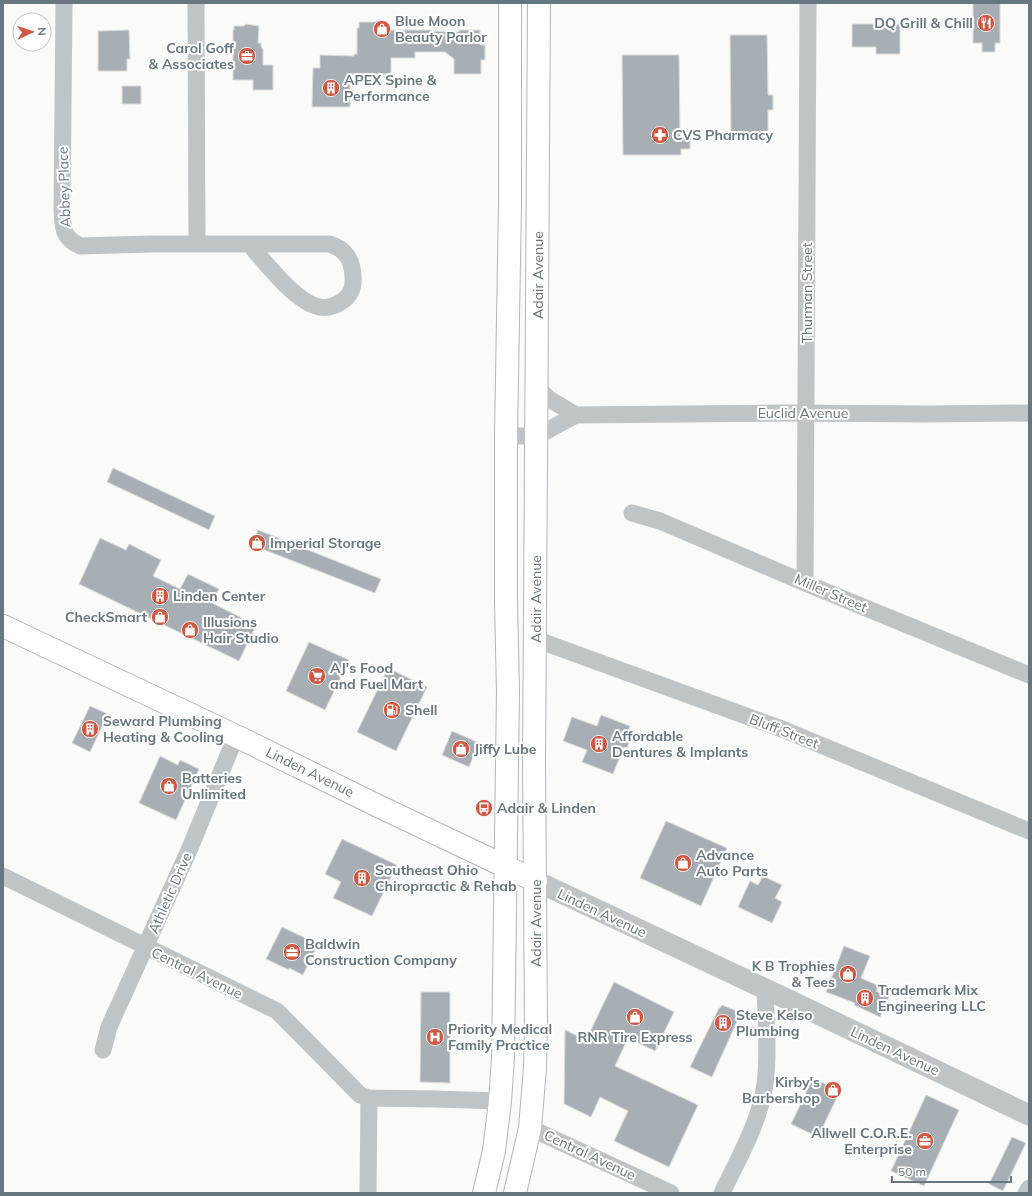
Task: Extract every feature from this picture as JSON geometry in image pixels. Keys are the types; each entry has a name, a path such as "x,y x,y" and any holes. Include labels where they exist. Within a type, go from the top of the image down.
{"main road":[{"name":"Adair Avenue","path":"484,1193 494,1151 503,1058 508,692 506,601 506,436 510,194 510,3"},
{"name":"Adair Avenue","path":"516,1193 530,1128 536,1022 534,763 540,3"},
{"name":"Linden Avenue","path":"3,626 236,736 506,868 536,881"}],"street":[{"name":"Abbey Place","path":"64,3 63,229 70,241 80,246 330,244 341,248 348,257 353,273 351,291 345,298 333,307 319,307 305,300 281,281 250,245"},
{"path":"196,3 197,244"},
{"name":"Thurman Street","path":"805,583 808,3"},
{"path":"537,387 549,398 576,416"},
{"name":"Euclid Avenue","path":"506,436 537,436 576,416 806,413 1029,413"},
{"name":"Miller Street","path":"632,513 660,521 805,583 1029,675"},
{"name":"Bluff Street","path":"535,639 782,729 1029,831"},
{"name":"Athletic Drive","path":"103,1050 109,1027 190,848 236,736"},
{"name":"Central Avenue","path":"3,876 277,1011 360,1095 370,1098"},
{"name":"Linden Avenue","path":"536,881 1029,1115"},
{"path":"722,1193 757,1117 765,1084 767,1049 765,989"},
{"path":"368,1193 370,1098 435,1098 500,1101"},
{"name":"Central Avenue","path":"530,1128 671,1193"},
{"path":"1026,1193 1029,1188"}],"building":[{"name":"DQ Grill & Chill","path":"973,3 1000,3 1000,43 995,43 995,52 982,52 982,43 973,43"},
{"path":"359,22 387,22 390,30 459,32 459,30 480,30 480,45 485,45 485,60 481,60 481,74 454,74 454,59 445,52 415,52 415,58 391,58 391,74 350,74 350,107 312,107 313,68 320,68 320,55 354,56 354,54 357,54 357,28 359,28"},
{"name":"Carol Goff & Associates","path":"246,24 259,26 258,43 261,43 261,47 263,49 263,65 273,65 273,90 253,90 253,80 233,80 233,30 234,26 244,26"},
{"path":"852,24 900,24 900,54 876,54 876,47 852,47"},
{"path":"129,30 130,59 127,59 127,71 98,71 98,31"},
{"path":"730,35 767,35 768,95 773,95 773,110 768,110 768,136 731,136"},
{"name":"CVS Pharmacy","path":"622,55 679,55 680,137 690,138 690,149 681,149 681,155 623,155"},
{"path":"122,86 141,86 141,104 122,104"},
{"path":"113,468 215,516 209,530 107,482"},
{"path":"258,530 381,579 375,593 252,545"},
{"name":"Linden Center","path":"100,538 126,550 129,544 161,560 153,576 180,589 188,574 219,589 212,603 256,625 239,661 79,584"},
{"name":"AJ's Food and Fuel Mart","path":"309,642 349,660 325,710 286,691"},
{"name":"Shell","path":"388,668 427,687 396,751 357,732"},
{"name":"Seward Plumbing Heating & Cooling","path":"90,706 108,714 90,752 72,743"},
{"name":"Affordable Dentures & Implants","path":"601,715 630,726 628,733 632,735 627,748 624,747 613,774 582,762 587,750 563,741 572,717 597,726"},
{"name":"Jiffy Lube","path":"452,731 479,743 469,767 442,755"},
{"name":"Batteries Unlimited","path":"160,756 178,765 180,760 199,769 176,820 139,803"},
{"name":"Advance Auto Parts","path":"666,821 727,848 701,906 640,878"},
{"name":"Southeast Ohio Chiropractic & Rehab","path":"342,839 397,865 372,916 333,898 341,882 325,874"},
{"path":"763,876 782,885 775,898 782,902 772,923 738,907 750,881 758,885"},
{"name":"Baldwin Construction Company","path":"282,927 318,944 303,975 266,959"},
{"name":"K B Trophies & Tees","path":"844,946 870,956 861,978 879,986 876,991 889,997 880,1017 854,1005 855,1003 826,992"},
{"path":"614,982 674,1012 655,1051 628,1038 615,1066 698,1105 669,1167 614,1141 628,1111 600,1097 591,1117 564,1104 565,1030 586,1040"},
{"name":"Priority Medical Family Practice","path":"421,992 450,992 450,1083 420,1082"},
{"path":"722,1005 739,1012 737,1016 739,1017 712,1077 690,1067 719,1008"},
{"path":"813,1078 840,1091 818,1137 791,1124"},
{"name":"Allwell C.O.R.E. Enterprise","path":"926,1095 959,1110 924,1186 891,1171"},
{"path":"1012,1137 1026,1143 1003,1191 989,1184"}],"place":[{"name":"DQ Grill & Chill","path":"986,23"},
{"name":"Blue Moon Beauty Parlor","path":"382,29"},
{"name":"Carol Goff & Associates","path":"247,56"},
{"name":"APEX Spine & Performance","path":"331,88"},
{"name":"CVS Pharmacy","path":"660,135"},
{"name":"Imperial Storage","path":"257,543"},
{"name":"Linden Center","path":"160,596"},
{"name":"CheckSmart","path":"160,617"},
{"name":"Illusions Hair Studio","path":"190,630"},
{"name":"AJ's Food and Fuel Mart","path":"317,676"},
{"name":"Shell","path":"392,710"},
{"name":"Seward Plumbing Heating & Cooling","path":"90,729"},
{"name":"Affordable Dentures & Implants","path":"599,744"},
{"name":"Jiffy Lube","path":"461,749"},
{"name":"Batteries Unlimited","path":"169,786"},
{"name":"Adair & Linden","path":"484,808"},
{"name":"Advance Auto Parts","path":"683,863"},
{"name":"Southeast Ohio Chiropractic & Rehab","path":"362,878"},
{"name":"Baldwin Construction Company","path":"292,952"},
{"name":"K B Trophies & Tees","path":"848,974"},
{"name":"Trademark Mix Engineering LLC","path":"865,998"},
{"name":"RNR Tire Express","path":"635,1017"},
{"name":"Steve Kelso Plumbing","path":"723,1023"},
{"name":"Priority Medical Family Practice","path":"435,1037"},
{"name":"Kirby's Barbershop","path":"833,1090"},
{"name":"Allwell C.O.R.E. Enterprise","path":"925,1141"}]}
